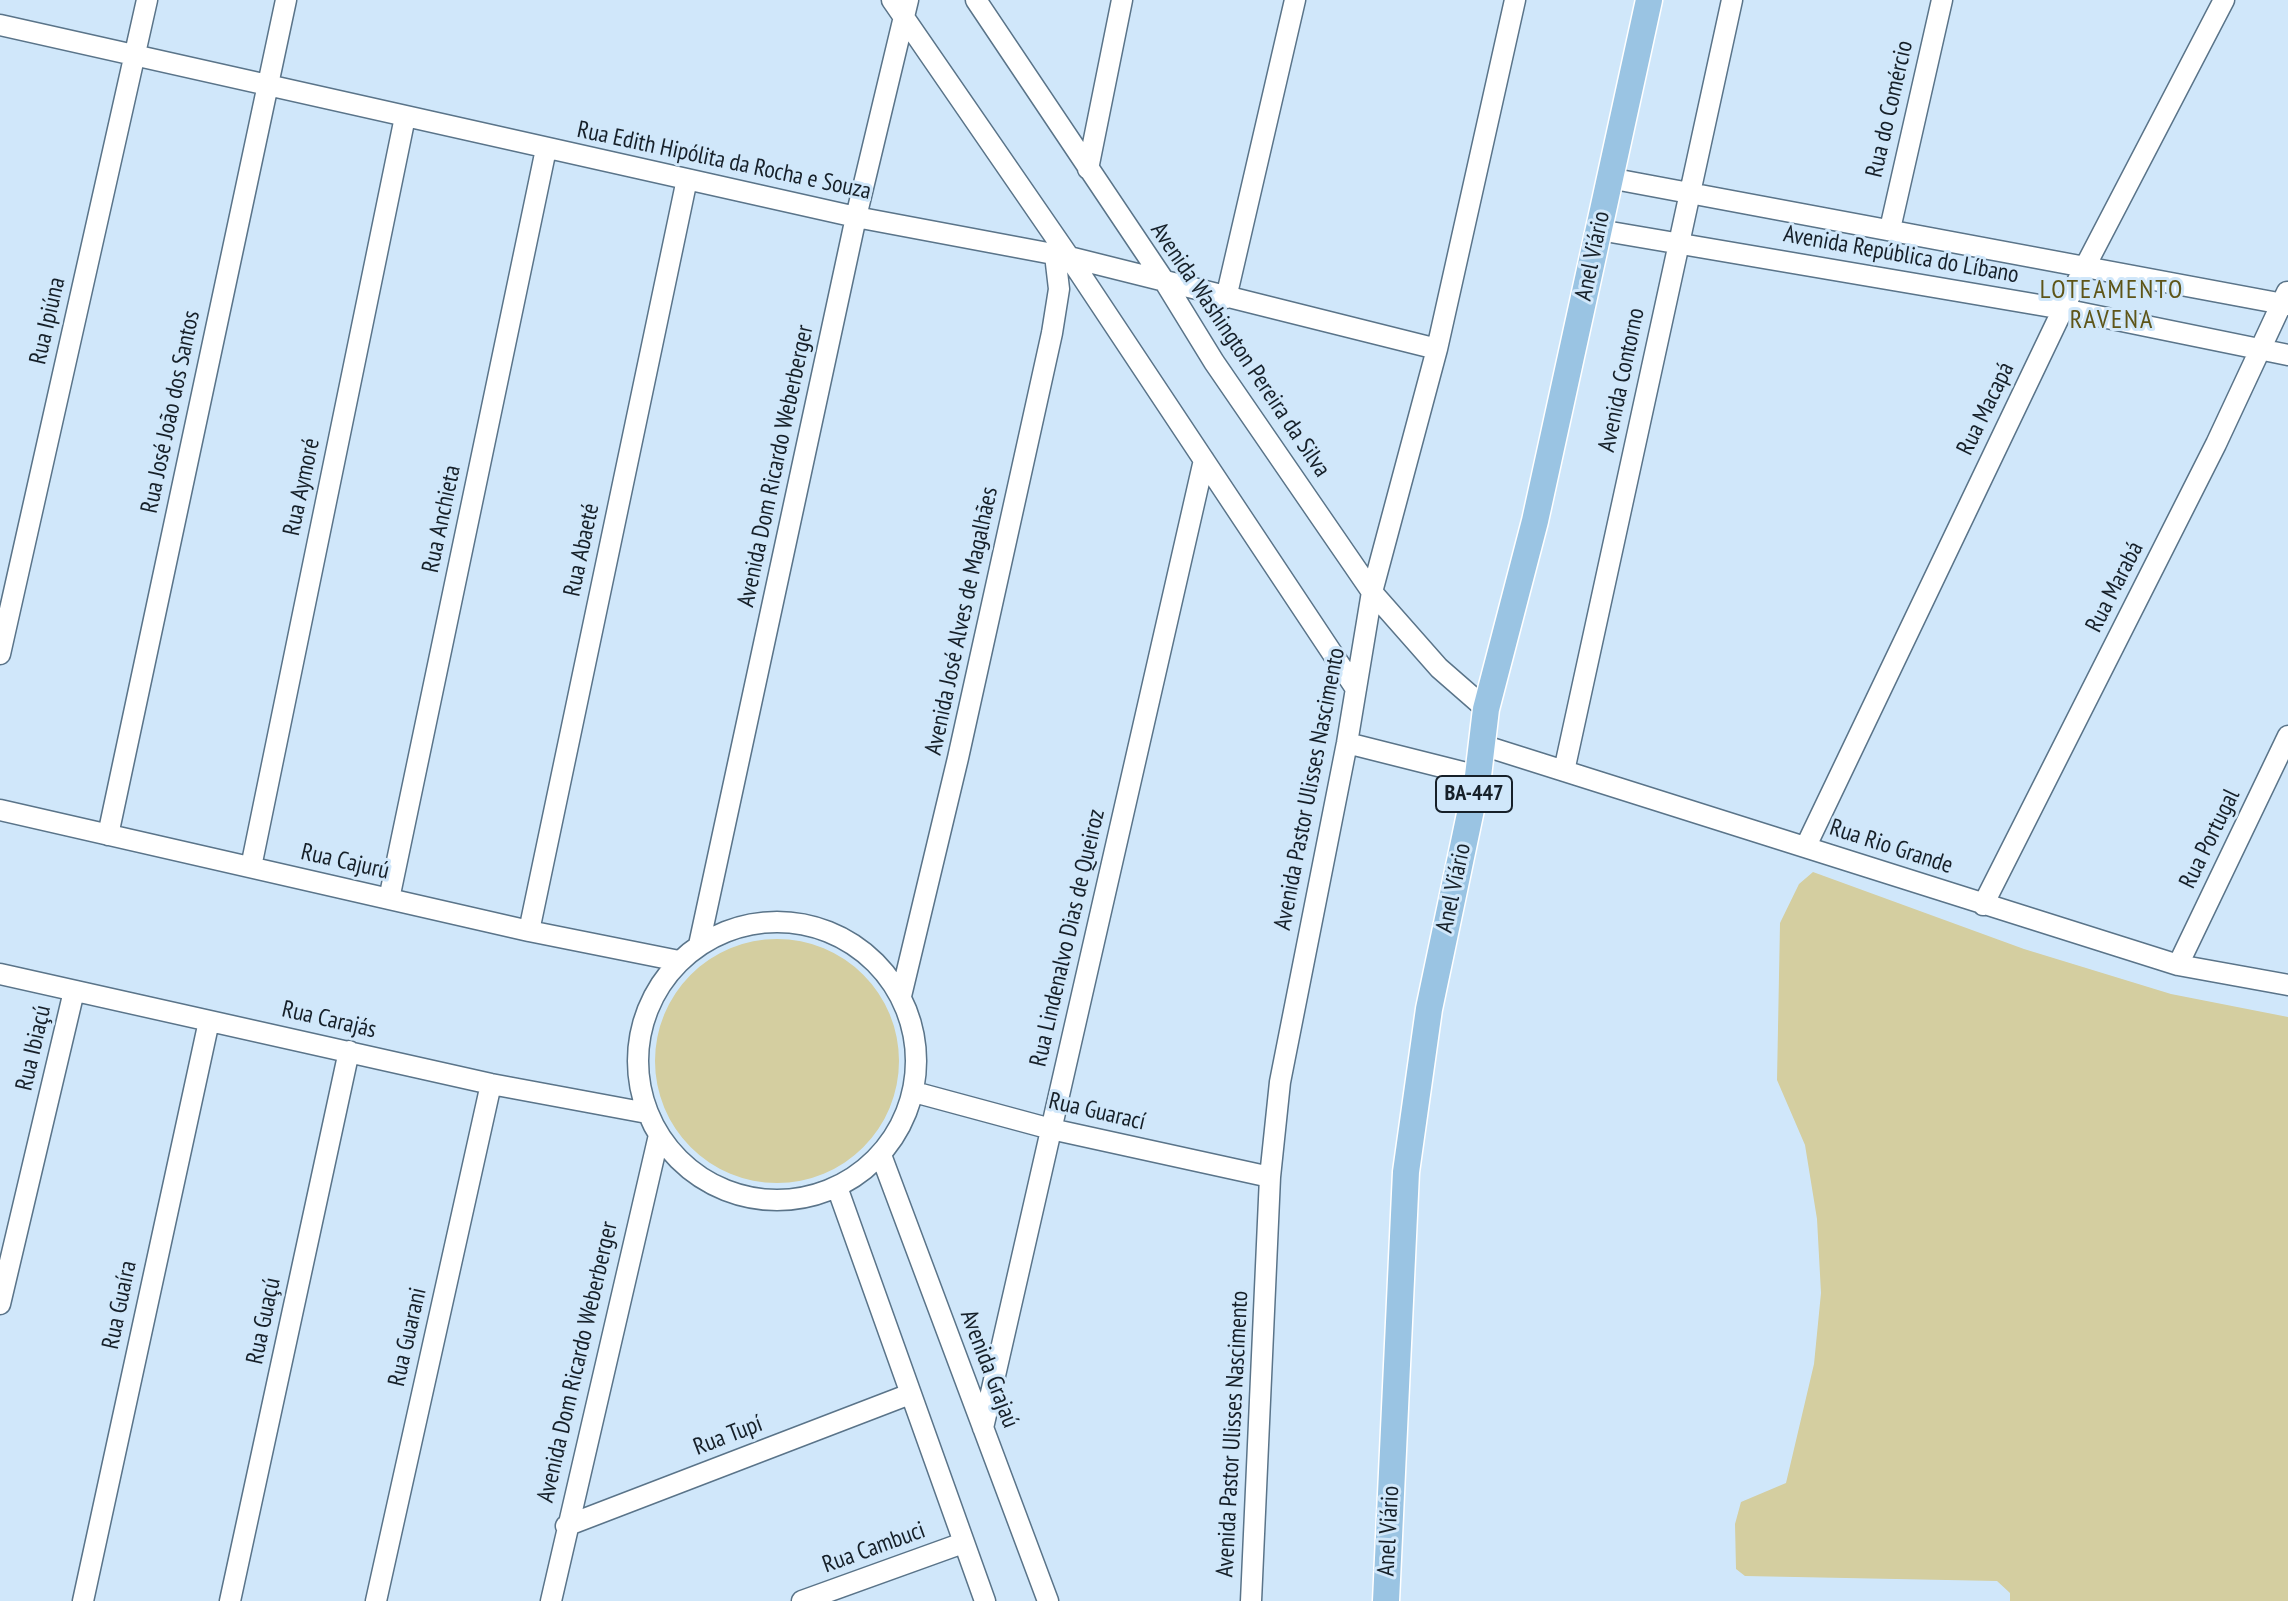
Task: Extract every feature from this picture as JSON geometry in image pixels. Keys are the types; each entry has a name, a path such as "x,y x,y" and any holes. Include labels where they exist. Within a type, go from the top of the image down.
{"main road":[{"name":"Anel Viário","path":"1386,1601 1406,1172 1429,1009 1478,776 1486,709 1535,521 1649,0"}],"street":[{"name":"Rua Ipiúna","path":"0,654 147,0"},
{"name":"Rua José João dos Santos","path":"108,835 286,0"},
{"name":"Avenida Washington Pereira da Silva","path":"976,0 1163,279 1214,362 1372,592 1439,668 1486,709"},
{"path":"1088,169 1122,0"},
{"path":"1226,298 1295,0"},
{"name":"Avenida Pastor Ulisses Nascimento","path":"1251,1601 1270,1177 1280,1082 1347,743 1372,592 1437,349 1515,0"},
{"name":"Avenida Contorno","path":"1564,771 1732,0"},
{"name":"Rua do Comércio","path":"1890,229 1942,0"},
{"name":"Rua Macapá","path":"1806,846 2063,309 2224,0"},
{"path":"901,6 1062,256 1204,460 1356,689"},
{"name":"Avenida Dom Ricardo Weberberger","path":"699,945 901,6"},
{"name":"Rua Edith Hipólita da Rocha e Souza","path":"0,25 265,87 856,217 1062,256 1437,349"},
{"name":"Rua Aymoré","path":"251,867 405,117"},
{"name":"Rua Anchieta","path":"389,899 546,149"},
{"name":"Avenida República do Líbano","path":"1609,178 2286,300"},
{"name":"Rua Abaeté","path":"529,931 687,179"},
{"name":"Avenida República do Líbano","path":"1599,230 2063,309 2288,355"},
{"name":"Avenida José Alves de Magalhães","path":"901,996 958,758 1052,333 1062,256"},
{"name":"Rua Marabá","path":"1983,905 2286,300"},
{"name":"Rua Lindenalvo Dias de Queiroz","path":"983,1428 1204,460"},
{"name":"Rua Portugal","path":"2178,965 2288,736"},
{"path":"1347,743 1478,776"},
{"name":"Rua Rio Grande","path":"1482,745 2178,965 2288,985"},
{"name":"Rua Cajurú","path":"0,810 529,931 679,961"},
{"path":"773,921 811,926 847,940 878,964 901,996 914,1038 917,1060 914,1092 901,1126 881,1155 861,1173 837,1187 789,1200 739,1195 694,1172 659,1135 647,1113 637,1066 641,1028 655,992 679,961 699,945 747,926 773,921"},
{"name":"Rua Carajás","path":"0,974 491,1084 647,1113"},
{"name":"Rua Ibiaçú","path":"0,1304 74,991"},
{"name":"Rua Guaíra","path":"83,1601 209,1021"},
{"name":"Rua Guaçú","path":"230,1601 349,1051"},
{"name":"Rua Guarani","path":"376,1601 491,1084"},
{"name":"Rua Guarací","path":"914,1092 1051,1129 1270,1177"},
{"name":"Avenida Dom Ricardo Weberberger","path":"551,1601 659,1135"},
{"name":"Avenida Grajaú","path":"881,1155 1048,1601"},
{"path":"837,1187 985,1601"},
{"name":"Rua Tupí","path":"566,1526 910,1394"},
{"name":"Rua Cambuci","path":"802,1601 963,1543"}],"shaded area":[{"path":"1813,872 2024,949 2171,994 2288,1017 2288,1601 2010,1601 2010,1593 1997,1581 1745,1576 1736,1569 1735,1524 1741,1502 1786,1483 1814,1364 1821,1293 1817,1219 1805,1145 1777,1080 1780,923 1799,884"},
{"path":"777,939 801,941 824,948 845,959 863,975 879,993 890,1014 897,1037 897,1085 890,1108 879,1129 863,1147 845,1163 824,1174 801,1181 777,1183 753,1181 730,1174 709,1163 691,1147 675,1129 664,1108 657,1085 655,1061 657,1037 664,1014 675,993 691,975 709,959 730,948 753,941"}],"district":[{"name":"LOTEAMENTO RAVENA","path":"2112,306"}]}
